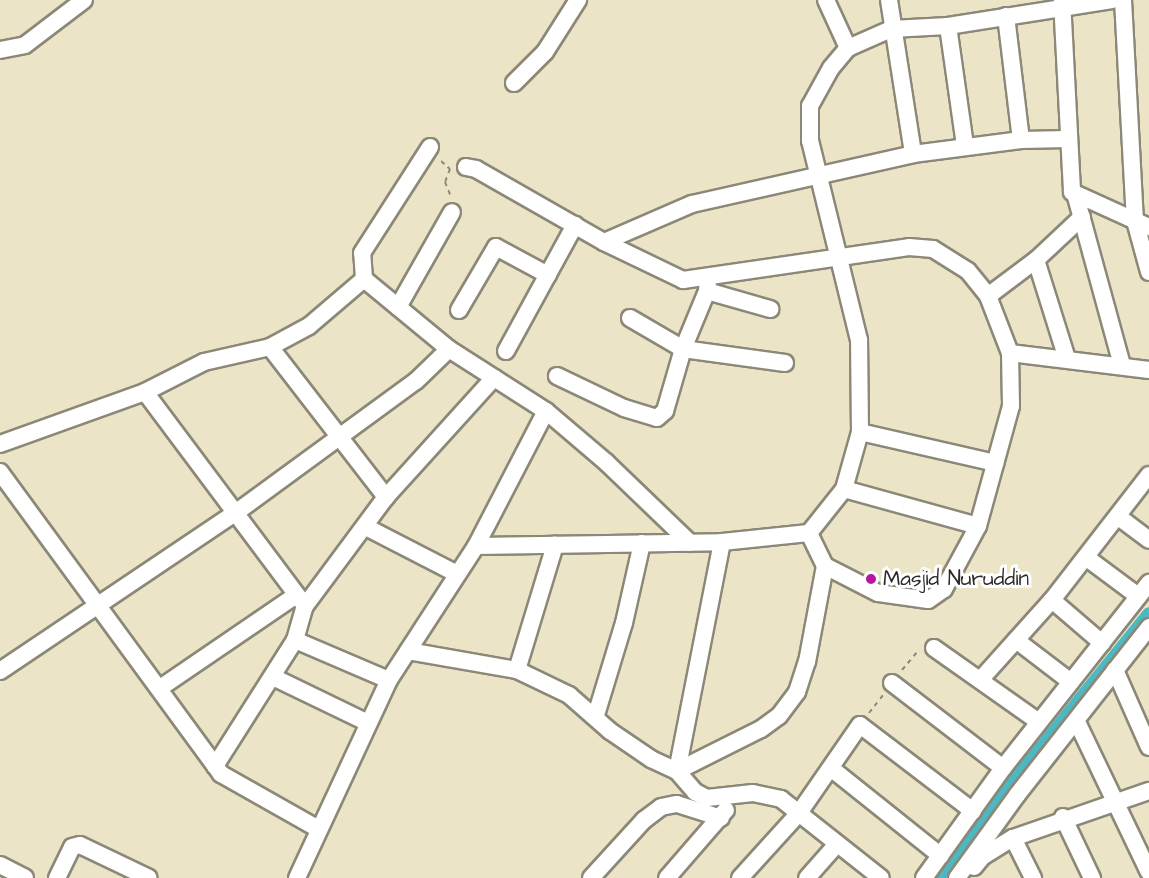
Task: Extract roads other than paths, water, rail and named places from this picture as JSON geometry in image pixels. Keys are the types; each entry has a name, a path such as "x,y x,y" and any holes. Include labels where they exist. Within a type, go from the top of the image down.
{"street":[{"path":"0,50 25,45 84,0"},
{"path":"514,83 545,52 578,0"},
{"path":"826,0 848,48"},
{"path":"889,0 891,29 913,154"},
{"path":"476,546 722,542 809,533 844,489 861,432 859,340 841,257 810,141 810,106 831,68 848,48 891,29 948,26 1063,4 1112,0"},
{"path":"1123,0 1142,224 1149,272"},
{"path":"1063,4 1067,139 1071,189 1077,196 1142,224"},
{"path":"1006,16 1021,140"},
{"path":"948,26 965,146"},
{"path":"604,242 692,204 819,173 965,146 1021,140 1067,139"},
{"path":"430,147 362,254 364,279 449,349 546,411 607,463 690,543"},
{"path":"466,167 476,169 604,242 683,280 708,284 770,309"},
{"path":"1077,196 1122,365"},
{"path":"398,307 452,212"},
{"path":"988,296 1036,260 1082,217"},
{"path":"506,351 575,225"},
{"path":"459,310 496,247 548,275"},
{"path":"708,284 841,257 909,247 933,249 968,272 988,296 1010,353 1011,406 978,526 944,589 928,600 915,601 878,593 825,566"},
{"path":"1036,260 1067,359"},
{"path":"0,444 145,392 204,362 270,347 309,326 364,279"},
{"path":"557,376 624,408 657,418 665,411 683,349 708,284"},
{"path":"630,318 683,349 785,363"},
{"path":"270,347 386,497"},
{"path":"0,671 234,514 416,381 449,349"},
{"path":"1010,353 1149,370"},
{"path":"160,688 300,601 366,527 386,497 494,378"},
{"path":"145,392 300,601 296,640 215,766"},
{"path":"297,878 317,828 389,680 476,546 546,411"},
{"path":"861,432 995,463"},
{"path":"0,472 221,774 317,828"},
{"path":"981,679 1052,600 1120,518 1149,475"},
{"path":"844,489 978,526"},
{"path":"1120,518 1149,540"},
{"path":"366,527 458,574"},
{"path":"678,771 761,729 779,716 790,702 807,662 825,566 809,533"},
{"path":"678,771 722,542"},
{"path":"596,715 624,623 642,543"},
{"path":"517,670 555,544"},
{"path":"924,878 1003,768 1144,589 1087,558"},
{"path":"1052,600 1101,643"},
{"path":"967,876 1017,795 1077,722 1149,627"},
{"path":"296,640 389,680"},
{"path":"1016,640 1071,682"},
{"path":"934,648 1039,722"},
{"path":"408,651 517,670 569,695 596,715 610,731 643,754 678,771 702,796 768,794 786,801 881,878"},
{"path":"1115,670 1149,747"},
{"path":"273,677 368,723"},
{"path":"892,683 1003,768"},
{"path":"1077,722 1113,803 1149,872"},
{"path":"740,878 799,813 832,769 860,725 973,811"},
{"path":"832,769 941,856"},
{"path":"967,876 982,857 1012,838 1063,818 1149,791"},
{"path":"667,878 721,818 738,795"},
{"path":"591,878 644,820 661,807 677,804 721,818"},
{"path":"1063,818 1092,878"},
{"path":"1012,838 1033,878"},
{"path":"57,878 72,847 80,844 149,878"},
{"path":"807,878 837,844"},
{"path":"0,865 25,878"}],"waterway":[{"path":"936,878 1149,614"}],"place":[{"name":"Masjid Nuruddin","path":"871,579"}]}
